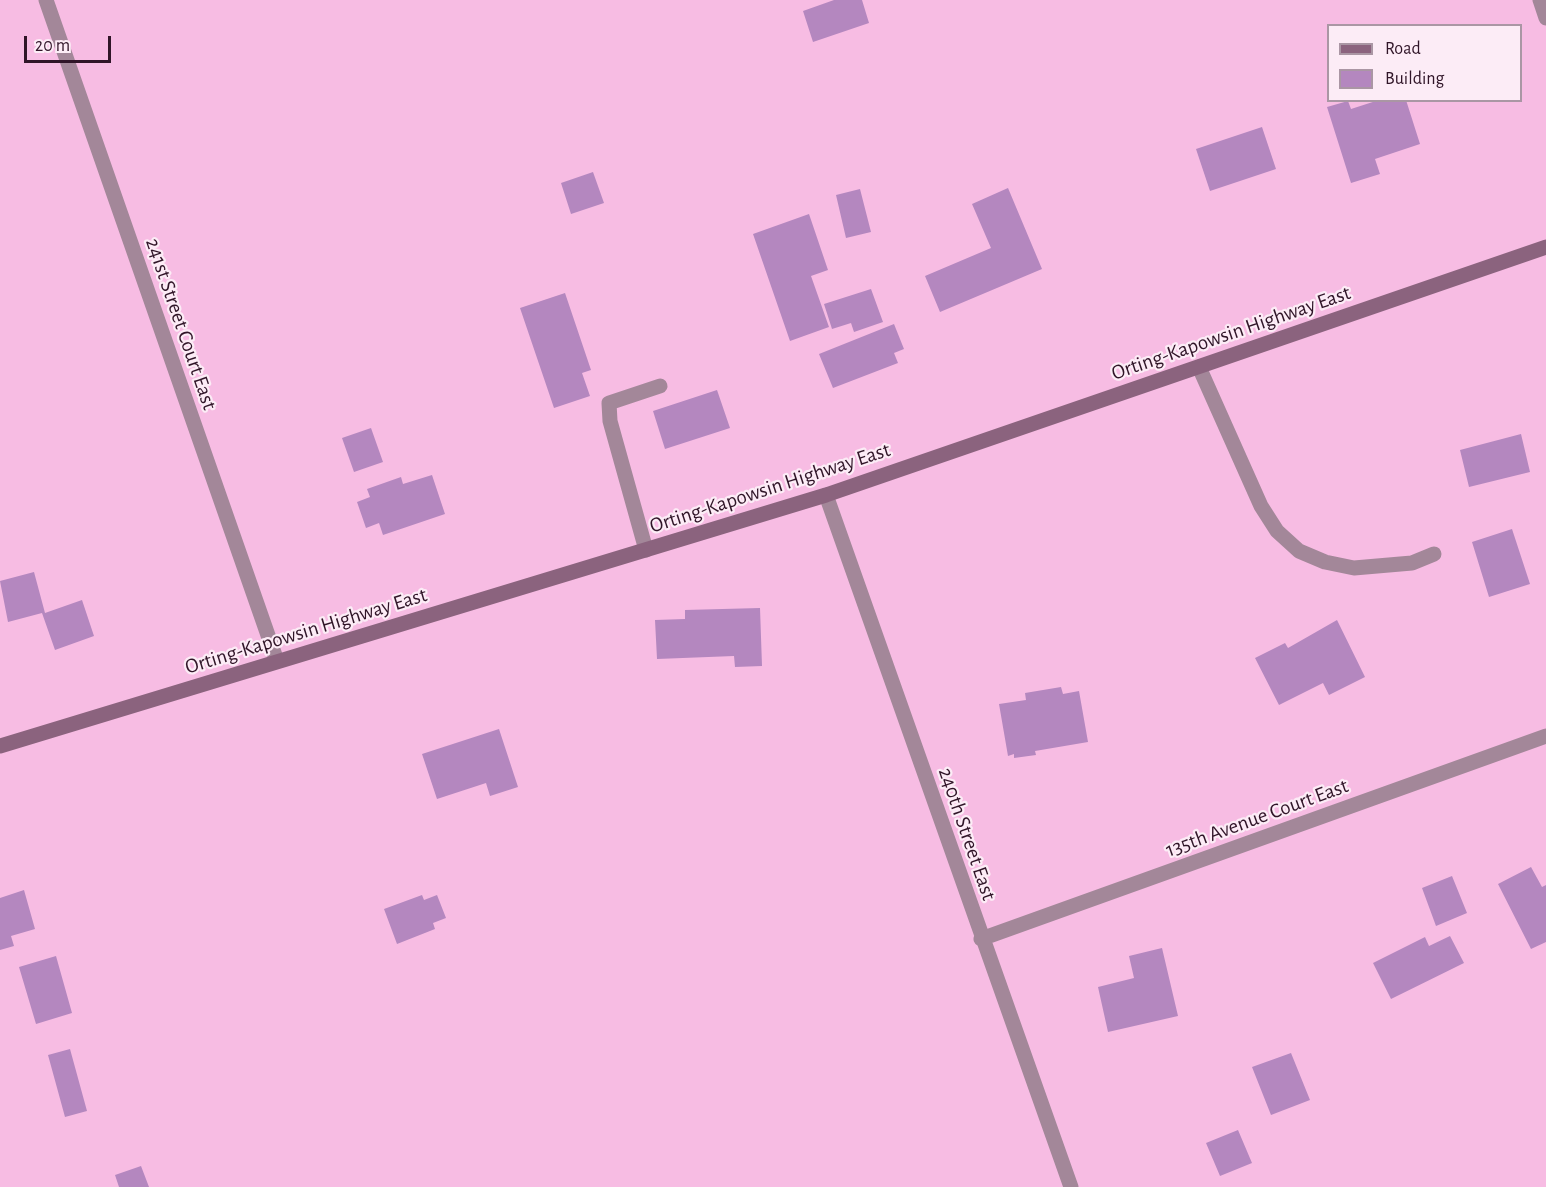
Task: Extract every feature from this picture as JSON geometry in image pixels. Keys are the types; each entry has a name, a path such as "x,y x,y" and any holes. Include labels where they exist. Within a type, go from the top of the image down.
{"main road":[{"name":"Orting-Kapowsin Highway East","path":"0,746 826,495 1546,247"}],"street":[{"name":"241st Street Court East","path":"46,0 277,661"},
{"path":"1540,0 1546,18"},
{"path":"1199,367 1261,506 1277,531 1299,550 1325,562 1354,568 1412,563 1434,554"},
{"path":"646,550 610,421 609,404 660,386"},
{"name":"240th Street East","path":"826,495 981,939 1071,1187"},
{"name":"135th Avenue Court East","path":"981,939 1546,736"}],"building":[{"path":"834,0 862,0 869,23 813,42 803,11"},
{"path":"1348,102 1351,109 1373,102 1407,102 1420,144 1375,159 1380,174 1351,183 1327,107"},
{"path":"1262,127 1276,169 1210,191 1196,149"},
{"path":"593,172 604,203 571,214 561,183"},
{"path":"1008,188 1042,269 940,312 925,276 991,248 972,204"},
{"path":"860,189 871,232 846,238 836,195"},
{"path":"809,214 828,270 811,276 829,327 790,341 753,234"},
{"path":"871,289 883,322 854,332 851,323 832,329 824,304"},
{"path":"565,293 591,370 582,373 590,396 554,408 520,308"},
{"path":"894,324 904,349 894,353 898,363 833,388 819,354"},
{"path":"717,390 730,428 665,449 653,411"},
{"path":"371,428 383,462 354,472 342,438"},
{"path":"1521,434 1530,472 1469,487 1460,450"},
{"path":"432,475 445,514 383,535 379,523 366,528 357,502 370,497 367,489 401,477 403,484"},
{"path":"1512,529 1530,584 1489,597 1472,542"},
{"path":"34,572 45,613 82,600 94,636 55,650 42,613 8,622 0,581"},
{"path":"760,608 762,666 735,667 734,656 657,659 655,620 685,619 685,610"},
{"path":"1337,620 1365,677 1329,695 1323,683 1279,705 1255,658 1285,643 1288,648"},
{"path":"1061,687 1063,694 1079,691 1088,742 1035,751 1036,755 1014,758 1014,754 1008,756 999,704 1026,700 1025,693"},
{"path":"499,729 518,787 490,796 486,783 437,799 422,754"},
{"path":"1531,867 1542,887 1546,885 1546,942 1531,949 1498,884"},
{"path":"1452,876 1467,913 1436,926 1422,888"},
{"path":"24,890 35,929 11,936 14,946 0,950 0,898"},
{"path":"422,895 424,900 437,895 446,918 433,923 435,929 397,944 384,909"},
{"path":"1450,936 1464,963 1391,999 1373,963 1425,937 1429,946"},
{"path":"1162,948 1178,1016 1108,1032 1098,987 1134,978 1129,956"},
{"path":"56,956 72,1013 36,1024 19,967"},
{"path":"70,1049 87,1111 65,1117 48,1055"},
{"path":"1291,1053 1310,1100 1271,1115 1252,1067"},
{"path":"1238,1130 1252,1163 1220,1176 1206,1143"},
{"path":"141,1166 149,1187 119,1187 115,1175"}]}
